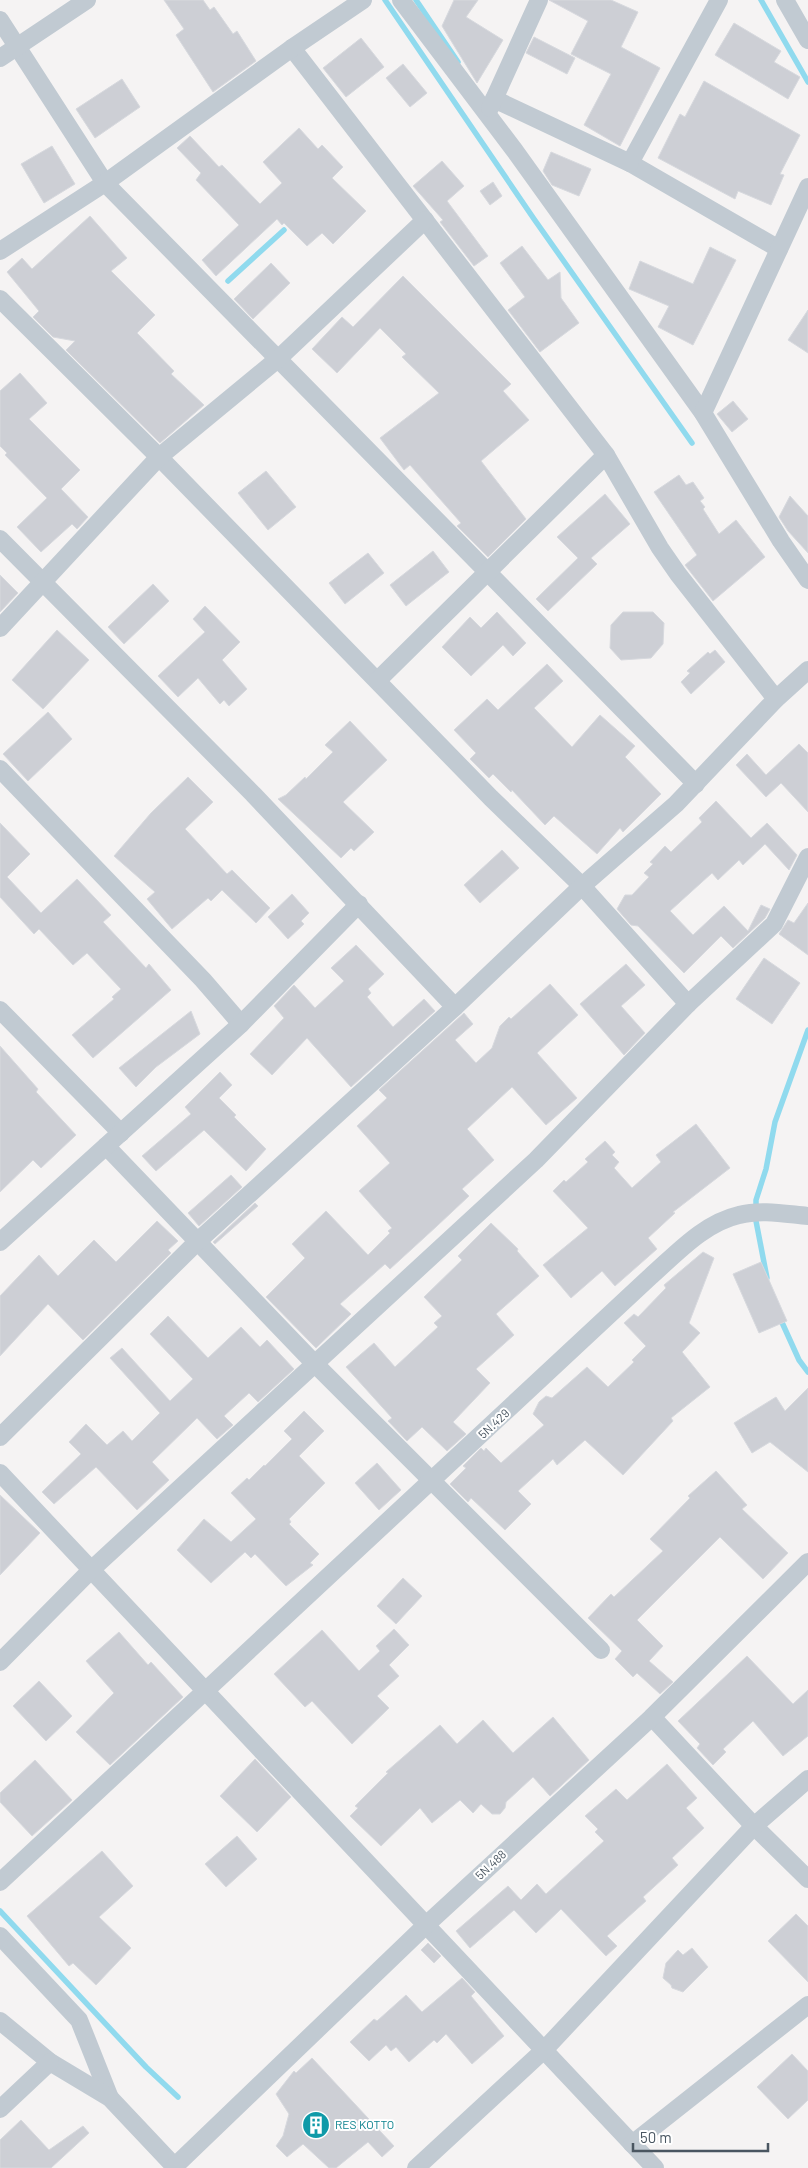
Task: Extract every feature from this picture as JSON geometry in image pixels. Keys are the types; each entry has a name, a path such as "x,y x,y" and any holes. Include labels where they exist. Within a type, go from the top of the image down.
{"street":[{"path":"0,58 87,0"},
{"path":"0,251 105,183 292,48 363,0"},
{"path":"401,0 491,106 702,413 781,541 808,580"},
{"path":"491,106 539,0"},
{"path":"630,163 719,0"},
{"path":"785,0 808,40"},
{"path":"0,20 105,183 488,570 696,784"},
{"path":"292,48 606,455 660,548 678,574 776,699"},
{"path":"491,106 630,163 779,250"},
{"path":"702,413 808,187"},
{"path":"0,628 159,457 279,358 425,220"},
{"path":"0,299 159,457 491,798 582,886 688,1004"},
{"path":"378,680 606,455"},
{"path":"0,539 359,904 454,1006"},
{"path":"0,1437 198,1241 582,886 696,784 776,699 808,670"},
{"path":"0,769 203,980 241,1024"},
{"path":"0,1662 91,1570 536,1160 688,1004 774,924 808,857"},
{"path":"2,1235 121,1133 241,1024 359,904"},
{"path":"0,1010 121,1133"},
{"path":"106,1146 314,1363 601,1650"},
{"name":"5N.429","path":"0,1882 651,1276 703,1231 738,1215 768,1212 808,1216"},
{"path":"0,1473 655,2168"},
{"name":"5N.488","path":"174,2168 426,1925 652,1717 808,1562"},
{"path":"652,1717 754,1826 808,1880"},
{"path":"416,2168 544,2050 754,1826 808,1779"},
{"path":"0,1936 80,2020 110,2098"},
{"path":"632,2144 808,2005"},
{"path":"0,2022 50,2062 110,2098 174,2168"},
{"path":"0,2109 50,2062"}],"building":[{"path":"164,0 203,0 210,10 214,7 233,34 237,31 256,61 213,92 176,35 184,29"},
{"path":"454,0 478,0 466,17 503,40 477,83 442,26"},
{"path":"549,0 611,0 638,12 621,47 660,68 620,146 584,125 611,74 571,54 588,21"},
{"path":"734,23 781,51 774,62 800,77 788,99 715,55"},
{"path":"534,37 575,58 567,74 526,53"},
{"path":"361,38 384,67 346,97 323,68"},
{"path":"403,64 427,93 410,107 386,78"},
{"path":"122,79 140,107 95,138 76,109"},
{"path":"704,81 800,135 780,174 784,175 771,205 738,191 735,199 658,158 680,114 685,117"},
{"path":"299,128 318,149 322,145 343,167 332,178 366,211 333,244 322,233 307,246 284,223 282,225 277,219 216,276 202,260 239,225 196,180 201,173 177,148 190,136 219,167 222,165 260,204 282,183 263,162"},
{"path":"52,146 75,184 44,203 21,164"},
{"path":"551,152 591,169 579,196 552,185 543,171"},
{"path":"442,161 464,186 447,201 488,256 474,266 440,222 443,220 413,186"},
{"path":"493,182 502,196 490,205 480,191"},
{"path":"90,216 127,258 111,271 155,315 137,333 174,371 171,374 204,405 160,443 66,350 75,341 53,337 33,317 39,311 7,272 22,258 32,269"},
{"path":"522,246 548,280 560,272 561,298 579,323 540,352 508,310 525,297 500,263"},
{"path":"710,247 736,260 693,345 658,327 669,306 629,289 640,261 693,284"},
{"path":"271,263 290,283 253,319 234,299"},
{"path":"403,276 511,384 503,391 529,420 481,461 526,519 488,557 457,526 461,523 410,465 404,470 380,438 439,393 402,357 406,354 380,328 337,373 312,349 342,317 353,327"},
{"path":"808,310 808,353 788,340"},
{"path":"20,373 47,403 29,419 80,470 61,489 88,517 77,529 72,524 41,552 17,527 47,498 5,455 7,453 0,446 0,391"},
{"path":"733,401 748,419 732,432 717,414"},
{"path":"266,471 296,507 268,530 238,493"},
{"path":"679,475 686,485 693,482 704,498 700,501 705,507 703,509 719,534 736,520 765,557 713,601 685,565 697,555 654,492"},
{"path":"605,494 630,524 591,558 597,564 548,611 536,599 578,558 557,537"},
{"path":"790,496 808,516 808,553 788,531 779,517"},
{"path":"433,551 449,572 406,606 390,585"},
{"path":"368,553 384,573 345,604 329,583"},
{"path":"0,575 18,593 0,612"},
{"path":"153,584 169,601 124,644 108,627"},
{"path":"205,606 240,642 222,660 247,689 229,706 224,700 220,704 198,678 178,697 158,676 205,632 193,619"},
{"path":"497,612 526,643 513,656 503,645 471,676 442,647 470,617 481,628"},
{"path":"623,612 653,612 664,623 663,644 651,658 621,660 610,648 611,625"},
{"path":"57,630 89,660 43,709 12,680"},
{"path":"715,650 725,662 691,694 681,682 690,673 687,671 708,652 710,654"},
{"path":"547,664 563,681 534,708 572,747 600,715 635,746 625,757 661,794 623,832 620,828 597,854 554,816 545,825 512,790 511,792 493,774 489,778 470,759 476,753 454,730 487,699 498,710"},
{"path":"48,712 72,739 28,781 3,754"},
{"path":"350,721 387,760 343,802 374,832 354,851 351,848 341,858 278,799 286,795 305,777 306,779 333,752 325,745"},
{"path":"799,744 808,753 808,812 781,783 766,797 736,765 747,754 766,775"},
{"path":"188,777 213,802 185,829 227,874 232,870 270,908 256,923 222,890 211,901 208,898 172,929 147,899 155,892 114,856 151,813"},
{"path":"716,801 751,838 767,823 797,855 789,870 765,844 743,865 739,860 718,880 712,873 670,911 693,935 724,906 748,931 761,905 770,909 765,918 733,948 721,936 684,973 638,926 631,925 617,909 625,895 632,895 649,877 644,873 653,864 650,862 665,846 671,852 702,822 699,818"},
{"path":"0,823 30,854 7,877 41,913 77,879 111,915 103,922 146,968 149,964 171,990 93,1058 72,1035 114,999 112,997 121,989 87,953 73,965 39,929 34,934 0,897"},
{"path":"502,850 519,868 480,903 464,885"},
{"path":"292,894 309,913 301,921 304,924 288,939 268,917"},
{"path":"808,903 808,955 779,934 788,920 794,923"},
{"path":"356,945 384,974 368,989 371,993 367,997 393,1027 424,999 435,1011 351,1087 307,1038 272,1075 250,1054 284,1018 274,1006 294,985 315,1008 344,981 331,968"},
{"path":"764,958 800,983 772,1024 736,999"},
{"path":"626,964 645,985 621,1006 645,1033 624,1055 580,1004"},
{"path":"550,984 578,1015 537,1053 577,1098 546,1125 512,1087 467,1129 494,1160 462,1189 469,1196 437,1226 390,1269 385,1264 340,1304 351,1314 316,1348 266,1297 305,1258 292,1244 326,1211 368,1255 390,1233 388,1231 392,1228 359,1191 390,1163 357,1126 387,1098 379,1090 464,1013 473,1024 455,1040 476,1063 492,1048 500,1026 509,1017 511,1019"},
{"path":"191,1011 200,1034 156,1067 136,1087 119,1068"},
{"path":"0,1046 38,1089 36,1092 76,1135 41,1168 33,1160 0,1192"},
{"path":"220,1072 232,1085 219,1098 236,1115 234,1117 266,1149 246,1171 204,1130 156,1171 142,1156 191,1114 185,1107"},
{"path":"696,1124 730,1168 673,1212 675,1213 648,1238 657,1249 615,1286 602,1271 571,1298 543,1265 588,1228 553,1191 588,1162 585,1159 605,1141 615,1152 612,1155 619,1162 614,1168 632,1188 661,1162 656,1155"},
{"path":"231,1175 242,1187 199,1226 188,1213"},
{"path":"255,1203 258,1206 215,1244 213,1242"},
{"path":"157,1221 178,1241 168,1250 171,1253 83,1340 48,1304 0,1356 0,1296 39,1255 58,1276 94,1240 116,1262"},
{"path":"491,1223 518,1249 517,1251 539,1276 496,1314 514,1335 476,1369 490,1383 453,1422 466,1434 447,1451 422,1427 407,1441 388,1421 392,1418 346,1367 374,1343 395,1367 438,1327 434,1323 442,1316 424,1297 462,1260 458,1256"},
{"path":"703,1252 714,1258 689,1323 700,1333 682,1352 710,1387 671,1418 673,1421 623,1475 585,1440 557,1465 553,1459 518,1491 531,1504 505,1530 471,1498 468,1502 450,1484 466,1468 463,1466 481,1448 484,1451 486,1448 501,1463 544,1425 533,1414 539,1402 546,1396 552,1398 587,1367 608,1387 634,1362 632,1360 646,1346 624,1323 634,1314 638,1317 666,1288 664,1285"},
{"path":"761,1262 787,1321 759,1333 733,1274"},
{"path":"168,1316 208,1358 241,1327 260,1347 267,1340 294,1369 258,1402 249,1393 224,1416 233,1425 217,1439 197,1418 152,1462 169,1480 137,1510 96,1467 54,1504 42,1492 81,1454 69,1442 86,1424 107,1445 123,1431 132,1441 160,1413 110,1358 122,1348 170,1401 193,1379 150,1334"},
{"path":"808,1388 808,1472 770,1442 752,1453 734,1423 776,1397 785,1411"},
{"path":"304,1411 324,1431 299,1456 325,1483 289,1519 291,1522 289,1524 319,1554 310,1563 313,1565 286,1586 255,1554 251,1558 245,1552 211,1583 177,1550 204,1519 231,1542 256,1519 231,1493 247,1478 249,1480 265,1466 292,1439 284,1431"},
{"path":"377,1463 401,1490 379,1510 355,1483"},
{"path":"716,1471 747,1505 742,1509 788,1553 763,1579 720,1537 637,1620 663,1646 649,1661 673,1682 660,1694 637,1673 633,1677 615,1659 622,1651 588,1618 611,1594 614,1597 663,1551 650,1539 690,1498 688,1496"},
{"path":"0,1495 40,1533 0,1575"},
{"path":"403,1578 422,1596 396,1624 377,1606"},
{"path":"394,1629 409,1645 389,1665 399,1676 377,1696 389,1708 352,1744 312,1701 305,1707 274,1674 322,1630 359,1671 380,1651 376,1646"},
{"path":"119,1632 148,1665 151,1662 183,1697 110,1765 76,1732 114,1693 86,1661"},
{"path":"747,1656 793,1704 808,1690 808,1736 783,1756 753,1721 723,1749 726,1752 713,1765 697,1748 700,1744 678,1721"},
{"path":"39,1681 72,1716 46,1741 13,1706"},
{"path":"553,1717 589,1760 550,1796 533,1777 506,1802 505,1808 500,1814 492,1814 481,1804 473,1813 460,1800 432,1823 420,1808 381,1846 350,1816 358,1808 355,1806 388,1773 386,1772 440,1725 457,1744 483,1720 513,1753"},
{"path":"255,1759 291,1797 257,1832 220,1796"},
{"path":"35,1760 72,1800 32,1836 0,1802 0,1793"},
{"path":"667,1764 697,1798 686,1808 704,1828 672,1858 678,1865 643,1897 646,1901 607,1936 617,1946 606,1956 561,1909 536,1933 514,1910 470,1948 456,1931 508,1886 521,1900 537,1884 546,1894 604,1841 595,1832 598,1829 585,1816 616,1789 627,1800"},
{"path":"237,1836 257,1859 226,1887 205,1864"},
{"path":"102,1851 133,1886 99,1917 131,1948 96,1985 73,1963 69,1966 27,1916"},
{"path":"796,1914 808,1926 808,1982 768,1941"},
{"path":"428,1943 441,1956 434,1963 421,1950"},
{"path":"692,1948 708,1967 683,1992 672,1988 663,1978 666,1963 678,1950 683,1955"},
{"path":"462,1978 475,1992 471,1996 504,2036 472,2064 446,2034 437,2043 434,2040 409,2062 396,2047 391,2051 386,2045 369,2061 350,2042 374,2019 377,2021 406,1995 422,2012"},
{"path":"792,2054 808,2071 808,2100 788,2119 757,2087"},
{"name":"RES KOTTO","path":"312,2058 394,2146 382,2157 368,2142 336,2168 329,2168 303,2144 287,2157 276,2146 283,2136 289,2114 276,2094 294,2071 296,2073"},
{"path":"21,2120 49,2150 83,2126 89,2133 51,2168 0,2168 0,2140"}],"waterway":[{"path":"385,0 534,219 692,443"},
{"path":"416,0 458,62"},
{"path":"761,0 808,82"},
{"path":"228,281 284,230"},
{"path":"767,1278 756,1221 756,1200 766,1169 775,1122 808,1030"},
{"path":"780,1318 799,1360 808,1372"},
{"path":"0,1911 146,2067 178,2097"}],"place":[{"name":"RES KOTTO","path":"316,2125"}]}
